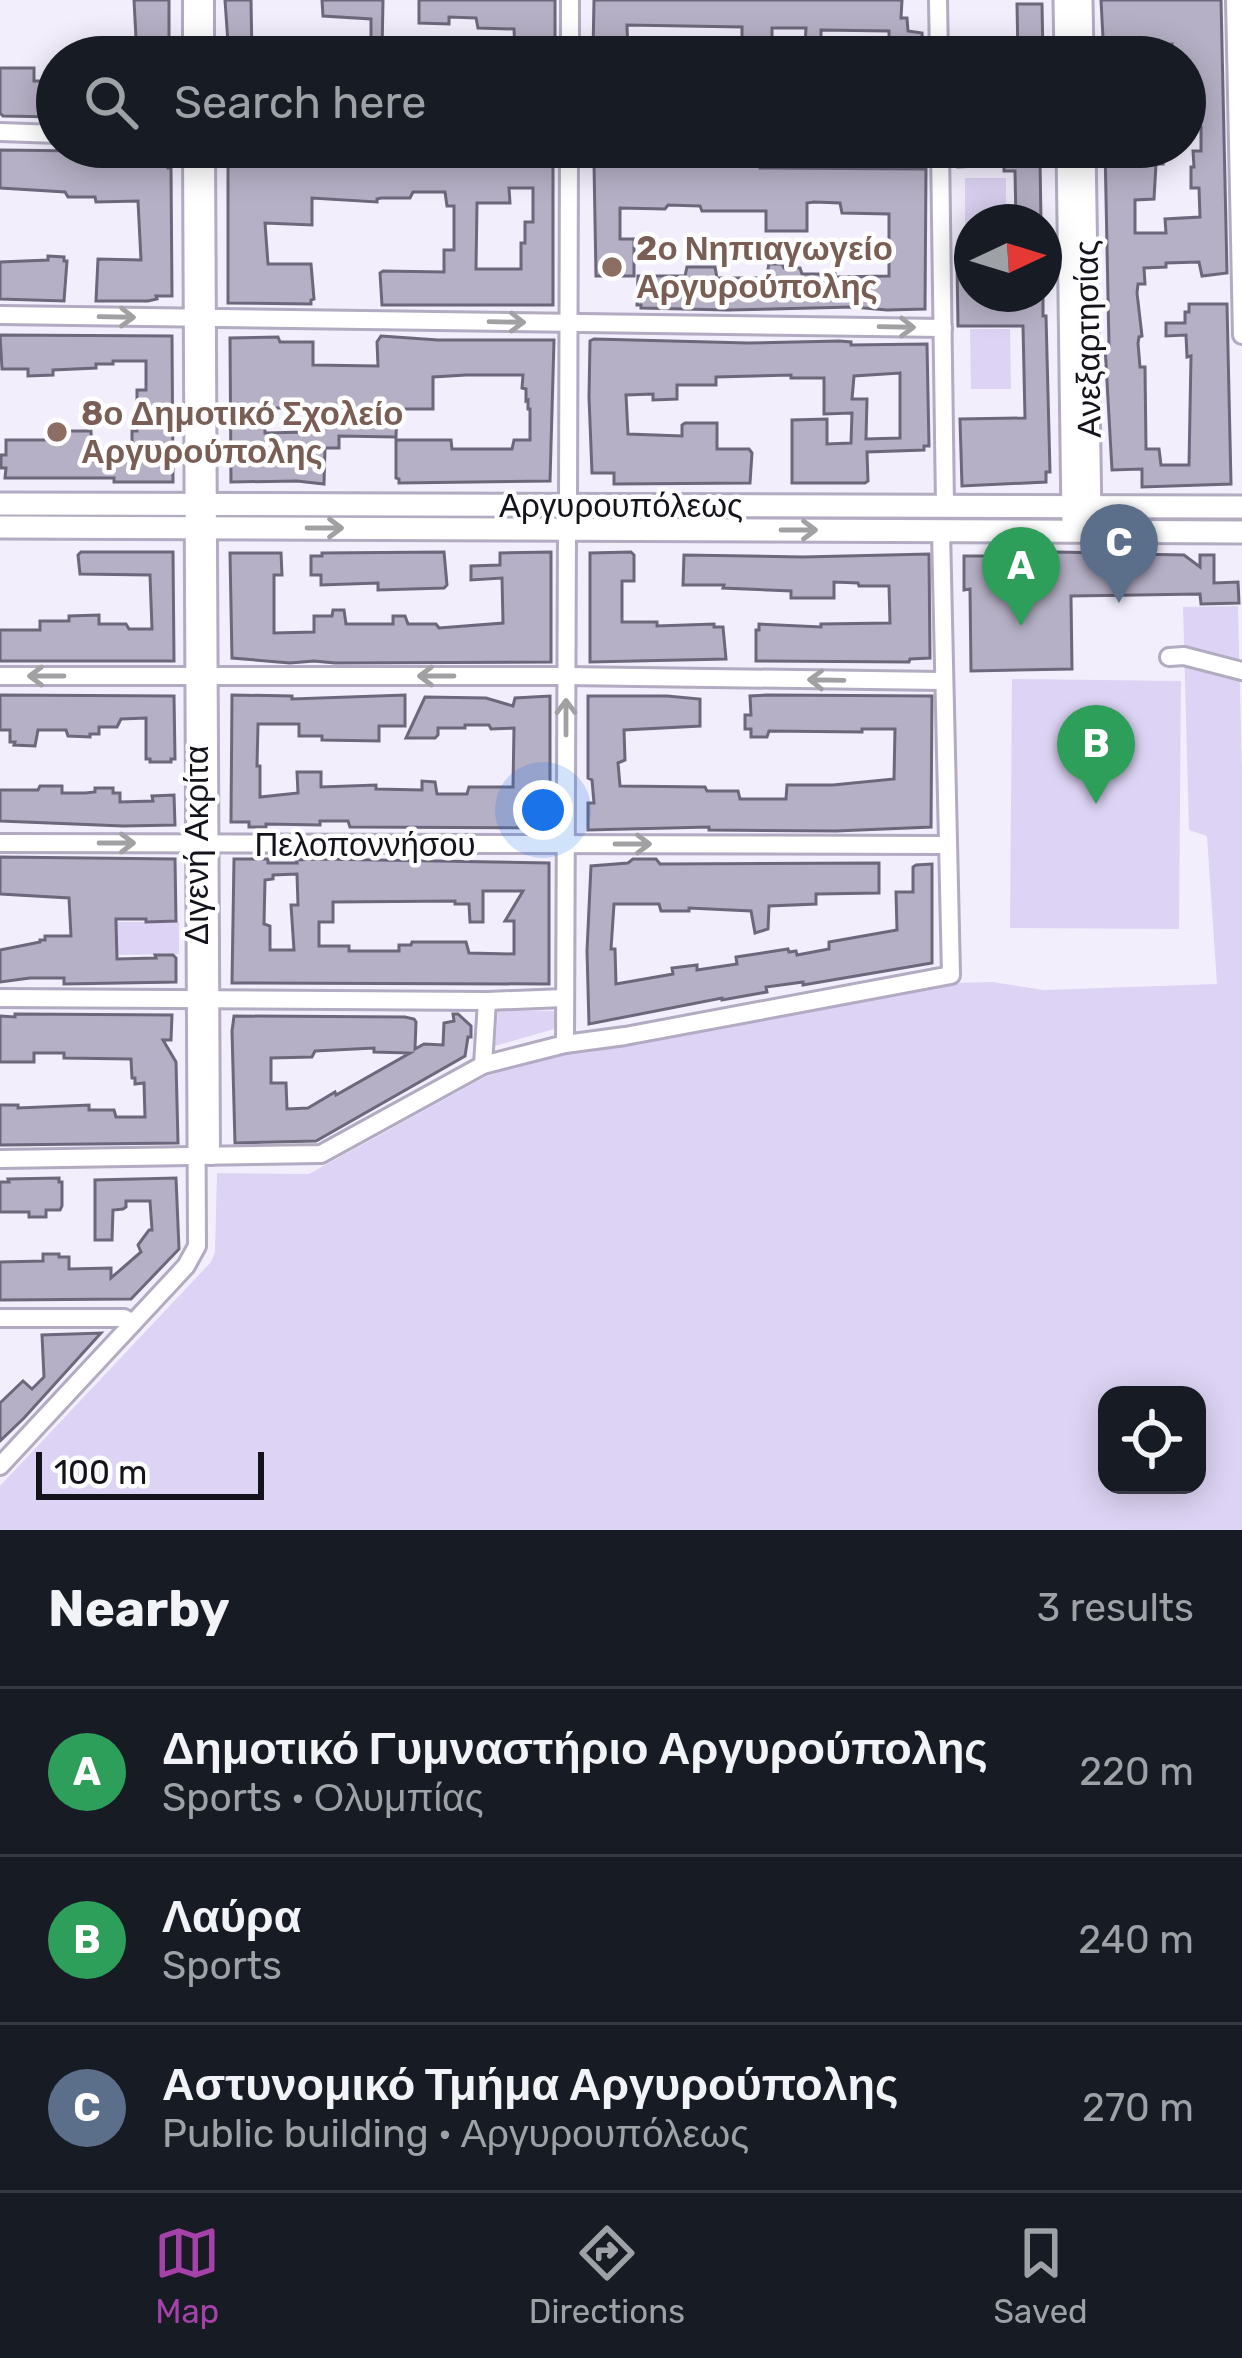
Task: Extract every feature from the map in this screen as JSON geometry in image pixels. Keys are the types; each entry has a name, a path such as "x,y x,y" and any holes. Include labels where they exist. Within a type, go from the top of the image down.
{"main road":[{"path":"1065,0 1066,36"},
{"path":"1081,0 1082,36"},
{"name":"Ανεξαρτησίας","path":"1068,168 1081,507"},
{"name":"Ανεξαρτησίας","path":"1081,531 1084,168"},
{"name":"Αργυρουπόλεως","path":"0,504 567,530 1242,532"},
{"name":"Αργυρουπόλεως","path":"0,527 568,504 1242,507"}],"street":[{"path":"191,0 192,36"},
{"path":"205,0 205,36"},
{"path":"570,0 570,36"},
{"path":"938,0 939,36"},
{"path":"1235,0 1242,335"},
{"path":"0,132 36,133"},
{"name":"Διγενή Ακρίτα","path":"193,168 200,318"},
{"name":"Διγενή Ακρίτα","path":"0,1466 186,1266 197,1246 204,1156 200,318 205,168"},
{"path":"568,504 569,168"},
{"path":"940,168 945,506"},
{"path":"0,315 943,328"},
{"path":"565,1045 567,530"},
{"path":"0,1159 321,1154 483,1064 951,975 941,531"},
{"path":"1169,657 1184,656 1242,671"},
{"path":"0,676 943,681"},
{"name":"Πελοποννήσου","path":"0,843 946,845"},
{"path":"0,998 565,998"},
{"path":"483,1064 487,1001"},
{"path":"0,1318 124,1318 133,1323"}],"shaded area":[{"path":"965,178 1006,178 1006,204 965,204"},
{"path":"970,329 1010,329 1011,389 971,389"},
{"path":"1238,606 1242,1530 0,1530 0,1486 211,1262 217,1173 309,1174 487,1076 566,1054 957,983 992,982 1044,990 1217,984 1207,836 1189,830 1183,607"},
{"path":"1012,679 1181,681 1179,929 1010,928"},
{"path":"117,922 179,922 179,954 117,955"},
{"path":"498,1010 554,1011 554,1029 495,1046"}],"building":[{"path":"134,0 169,0 169,36 136,36"},
{"path":"225,0 251,0 252,36 228,36"},
{"path":"322,0 383,0 382,36 371,36 371,19 323,16"},
{"path":"419,0 555,0 555,36 514,36 514,29 478,28 476,18 449,17 449,24 419,23"},
{"path":"594,0 902,0 901,18 907,18 908,31 922,36 821,30 821,36 806,36 806,28 772,28 772,36 742,36 742,27 627,25 627,36 593,36"},
{"path":"1101,0 1221,0 1227,273 1202,276 1199,262 1144,268 1145,284 1138,284 1137,293 1142,336 1138,343 1140,367 1145,367 1146,449 1159,449 1161,465 1189,465 1191,356 1187,357 1186,335 1166,336 1166,323 1185,323 1189,304 1227,304 1231,484 1142,487 1142,469 1112,470 1105,346 1109,346 1105,168 1156,168 1154,199 1135,200 1135,233 1166,233 1165,219 1200,217 1199,188 1191,188 1191,168 1206,168 1206,36 1103,36"},
{"path":"1017,4 1042,4 1043,36 1018,36"},
{"path":"0,68 34,68 36,117 0,113"},
{"path":"0,150 36,150 36,168 171,168 172,296 96,301 98,259 141,260 138,201 96,202 95,197 68,197 65,192 0,188"},
{"path":"228,168 553,168 553,305 382,305 383,271 444,272 444,250 454,250 454,206 447,206 445,192 413,192 410,198 377,202 312,198 312,225 265,223 268,264 311,264 311,304 228,303","holes":["509,188 533,188 533,222 525,222 521,269 476,269 477,203 510,203"]},
{"path":"594,168 926,169 925,309 728,310 637,305 638,276 685,276 687,267 715,267 717,278 766,278 769,264 800,268 802,274 889,276 889,214 842,213 840,203 807,203 807,231 766,231 766,211 702,211 700,206 668,205 665,209 620,208 620,239 634,239 634,276 596,276"},
{"path":"1004,168 1040,168 1041,204 1016,204 1015,171"},
{"path":"48,256 67,261 64,301 0,299 0,262 48,260"},
{"path":"958,312 1043,312 1046,316 1050,472 1046,472 1046,482 962,486 960,419 1025,418 1023,326 958,326"},
{"path":"0,335 172,336 173,482 5,478 1,455 6,455 6,440 60,440 60,431 91,431 92,455 117,456 132,448 137,390 146,390 146,361 113,361 96,364 96,368 28,376 28,369 2,369"},
{"path":"381,336 554,340 550,481 399,483 396,440 451,440 452,449 512,449 514,440 530,440 523,375 466,375 433,377 433,409 397,409 396,437 339,436 339,448 325,448 324,484 231,482 230,338 313,342 313,365 378,366","holes":["264,408 307,408 307,432 265,433"]},
{"path":"590,341 927,344 929,446 867,452 865,483 792,483 792,420 827,419 827,444 851,443 852,413 824,414 824,378 716,377 716,385 677,385 677,399 626,395 628,434 682,436 685,423 717,423 717,449 749,449 752,453 750,483 614,484 614,473 592,473","holes":["900,373 900,438 866,439 867,399 852,399 854,376"]},
{"path":"81,552 173,552 174,661 0,661 0,630 40,630 40,621 99,615 99,624 152,629 150,575 80,574"},
{"path":"444,552 444,588 378,590 378,583 321,585 321,575 311,575 311,556 322,553"},
{"path":"551,552 551,662 290,663 232,658 230,553 281,553 282,575 274,575 274,633 314,632 314,616 332,616 333,610 344,610 346,624 393,624 393,616 405,616 408,624 439,628 503,623 502,578 471,580 471,566 500,565 500,553"},
{"path":"631,552 634,581 622,581 622,622 723,627 726,659 590,662 590,553"},
{"path":"1055,552 1108,553 1122,561 1133,554 1184,555 1200,567 1200,555 1214,555 1214,583 1238,582 1239,603 1201,604 1200,594 1071,596 1072,669 971,671 970,589 964,590 964,556 1022,556 1038,563"},
{"path":"929,554 930,658 909,662 756,661 759,624 890,623 889,586 834,582 834,598 791,598 791,591 683,585 684,555"},
{"path":"0,695 174,696 175,759 146,759 146,718 121,719 117,727 99,727 99,734 90,737 68,736 66,730 38,730 35,746 14,745 10,730 0,730"},
{"path":"232,695 292,699 405,695 405,726 379,726 379,741 322,740 322,736 299,736 299,724 258,724 260,797 298,793 297,772 321,772 321,787 376,785 376,789 422,790 422,781 435,782 437,794 467,794 469,787 513,787 514,728 465,725 438,728 435,738 406,738 425,697 486,698 513,706 515,698 550,696 550,828 350,827 348,821 249,827 249,822 231,822"},
{"path":"588,696 700,699 700,726 624,730 625,760 618,763 620,786 705,787 707,791 738,791 740,799 786,799 787,785 894,779 895,729 769,731 767,737 751,737 751,729 745,729 745,715 751,715 750,696 932,696 931,827 588,830 588,803 594,803 588,778"},
{"path":"40,786 62,786 62,793 113,788 113,793 120,793 120,802 174,795 175,825 0,821 0,790 38,790"},
{"path":"0,857 175,859 176,921 116,922 117,959 173,955 176,982 64,984 64,978 30,978 0,982 0,950 40,942 45,936 71,936 69,898 0,894"},
{"path":"234,859 549,863 549,984 232,983","holes":["297,874 298,905 291,905 294,950 270,950 270,926 264,924 265,880","483,891 523,891 505,921 514,921 514,954 469,953 466,942 412,942 399,945 399,951 319,946 319,922 333,922 333,902 455,901 469,904 470,922 483,922"]},
{"path":"656,859 660,864 879,863 879,893 816,894 816,904 769,906 768,929 755,933 751,911 661,911 659,904 614,904 611,949 615,949 616,984 673,974 672,968 737,964 736,957 829,949 829,942 897,930 896,892 913,892 913,867 932,864 932,963 766,987 767,992 589,1024 591,866"},
{"path":"453,1014 458,1014 471,1026 465,1056 316,1141 235,1143 234,1016 405,1017 416,1022 415,1049 424,1044 443,1045 444,1023 454,1021","holes":["374,1048 374,1052 410,1053 308,1108 287,1109 286,1083 271,1083 271,1058 312,1057 315,1051"]},
{"path":"172,1015 171,1040 163,1040 176,1062 178,1143 0,1145 0,1105 89,1105 89,1110 114,1110 116,1117 145,1117 144,1083 135,1084 131,1059 34,1053 34,1062 0,1062 0,1016"},
{"path":"59,1178 60,1210 46,1210 46,1217 0,1212 0,1182"},
{"path":"176,1178 179,1249 131,1299 0,1300 0,1262 43,1261 43,1254 59,1254 69,1257 69,1269 111,1268 111,1278 141,1252 138,1245 152,1230 150,1201 126,1201 126,1207 113,1210 112,1240 95,1240 95,1180"},
{"path":"101,1333 0,1441 0,1403 23,1381 32,1389 44,1377 42,1335"}],"place":[{"name":"2ο Νηπιαγωγείο Αργυρούπολης","path":"612,267"},
{"name":"8ο Δημοτικό Σχολείο Αργυρούπολης","path":"57,432"},
{"name":"Αστυνομικό Τμήμα Αργυρούπολης","path":"1119,603"},
{"name":"Δημοτικό Γυμναστήριο Αργυρούπολης","path":"1021,626"},
{"name":"Λαύρα","path":"1096,804"}]}
